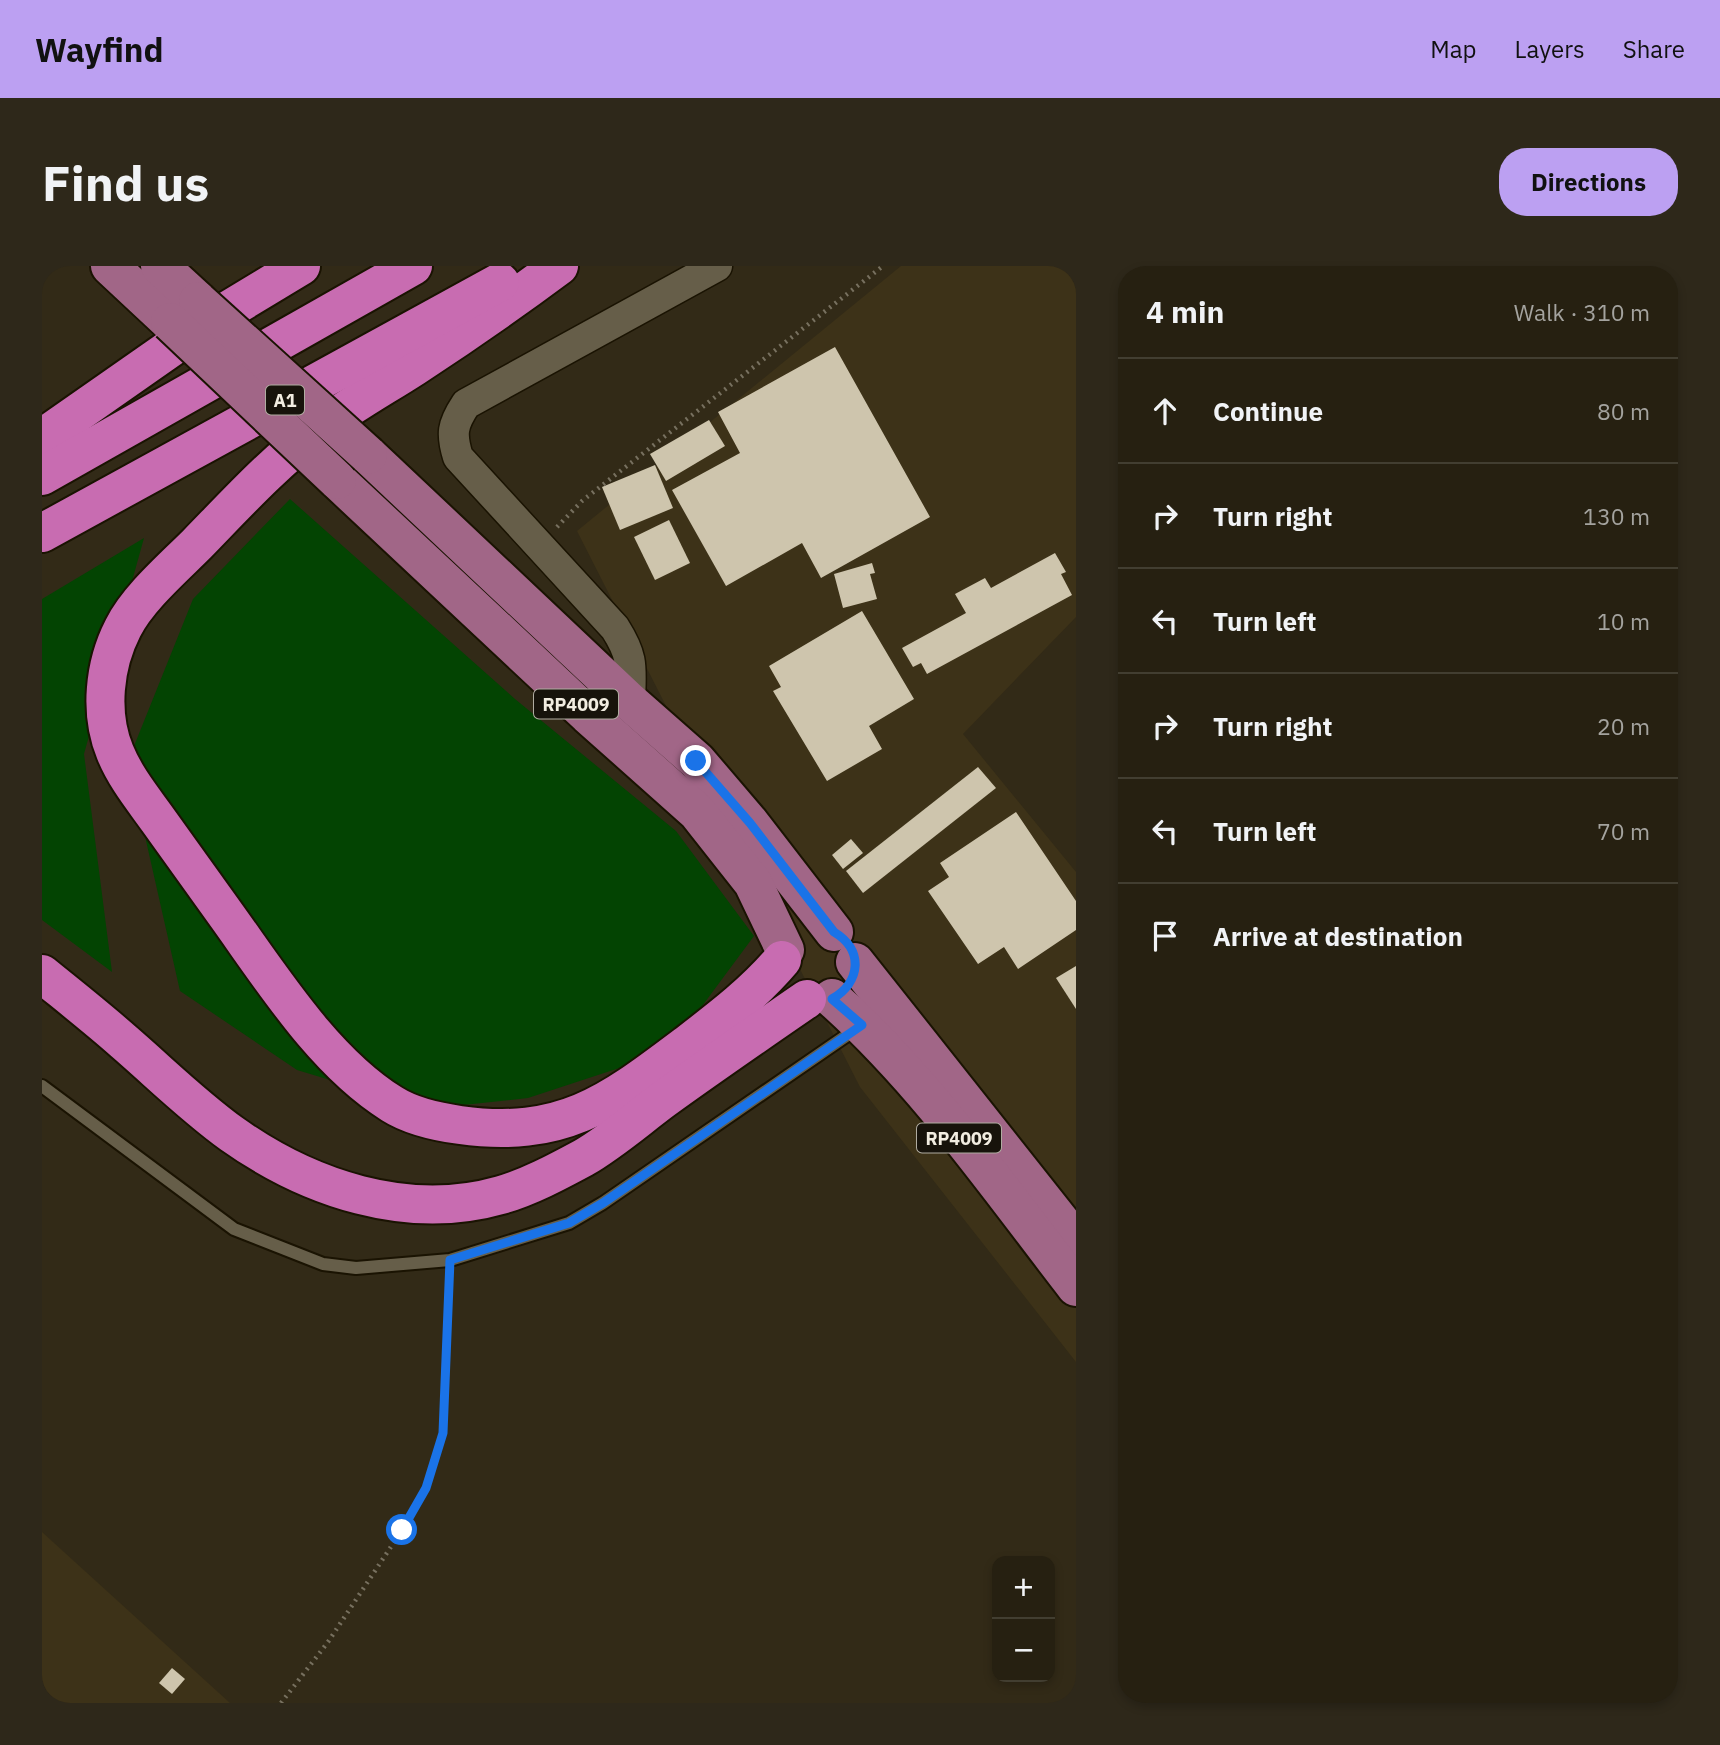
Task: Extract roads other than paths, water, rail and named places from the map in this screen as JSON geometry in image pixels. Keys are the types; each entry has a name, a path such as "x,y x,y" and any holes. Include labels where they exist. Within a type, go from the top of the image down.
{"highway":[{"path":"42,439 205,324 301,266"},
{"path":"42,476 413,266"},
{"name":"A1","path":"42,533 528,266"},
{"path":"559,266 450,343 320,428 262,477 151,592 124,626 108,666 105,709 115,752 136,789 326,1049 358,1080 395,1106 423,1117 487,1129 523,1128 558,1122 592,1110 623,1092 734,1009 784,955"},
{"path":"42,974 195,1105 270,1158 319,1182 369,1198 411,1204 453,1203 500,1195 585,1157 819,999"}],"main road":[{"name":"RP4009","path":"110,266 184,312 368,456 696,761 750,823 1076,1241"},
{"name":"RP4009","path":"160,266 184,312 337,480 696,812 753,883 784,955 783,972 788,984 796,993 819,999 862,1025 915,1081 1076,1287"},
{"path":"784,955 792,940 811,929 823,928 845,947 854,974 849,984 819,999"}],"street":[{"path":"630,702 631,665 627,648 615,628 458,457 453,441 454,422 466,404 717,266"}],"lane":[{"path":"42,1086 234,1229 323,1264 356,1268 450,1260 569,1223 603,1203 862,1025"}]}
